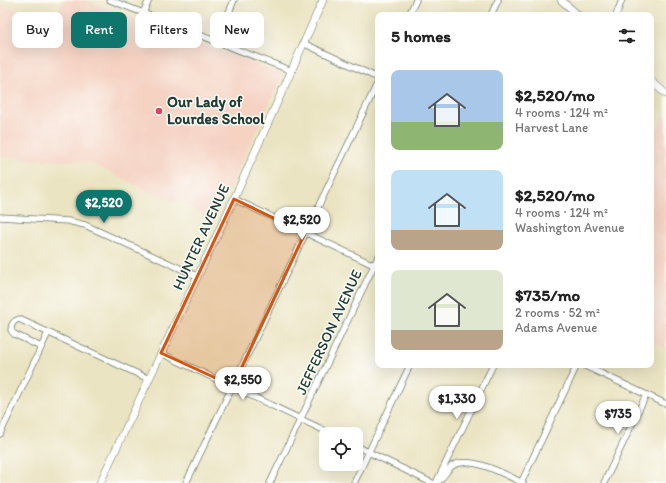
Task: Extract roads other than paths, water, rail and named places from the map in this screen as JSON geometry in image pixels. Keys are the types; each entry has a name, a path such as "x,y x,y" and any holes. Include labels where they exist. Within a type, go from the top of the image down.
{"street":[{"path":"110,0 140,12"},
{"path":"143,12 149,0"},
{"path":"229,12 234,0"},
{"name":"HUNTER AVENUE","path":"100,483 234,199 323,0"},
{"path":"410,12 416,0"},
{"path":"492,12 498,0"},
{"path":"561,0 575,12"},
{"path":"617,12 622,0"},
{"path":"303,43 375,77"},
{"path":"233,48 292,71"},
{"path":"654,84 666,94"},
{"path":"186,483 375,88"},
{"path":"234,199 375,266"},
{"path":"0,217 68,221 85,225 197,276"},
{"name":"JEFFERSON AVENUE","path":"270,483 375,268"},
{"path":"41,348 14,334 11,330 11,325 14,321 18,319 149,379"},
{"path":"0,434 48,333"},
{"path":"161,353 319,428"},
{"path":"354,483 409,368"},
{"path":"437,483 492,368"},
{"path":"437,483 452,466 461,463 473,462 522,483 576,368"},
{"path":"589,368 666,404"},
{"path":"604,483 646,395"},
{"path":"363,449 432,483"}],"place":[{"name":"Our Lady of Lourdes School","path":"159,111"}]}
